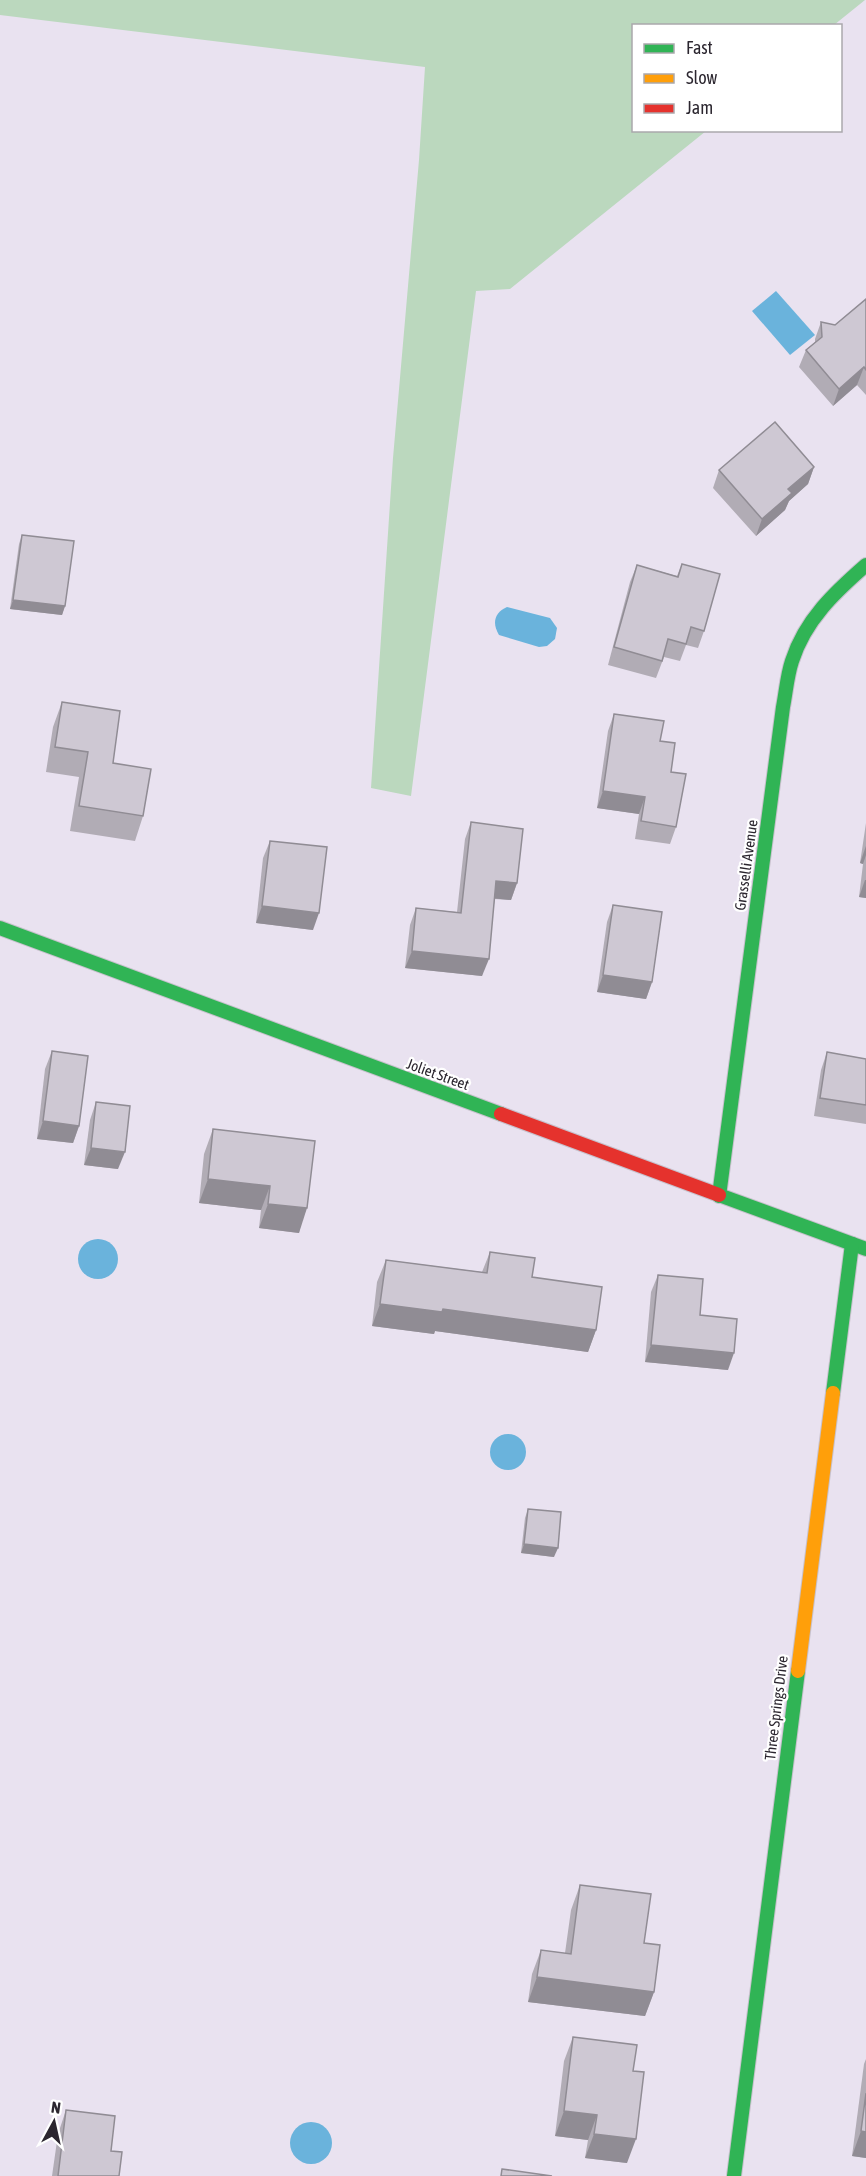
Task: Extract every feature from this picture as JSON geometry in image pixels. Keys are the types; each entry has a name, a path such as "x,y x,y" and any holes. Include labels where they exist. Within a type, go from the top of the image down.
{"street":[{"name":"Grasselli Avenue","path":"719,1196 783,707 793,660 810,622 834,593 866,565"},
{"name":"Joliet Street","path":"0,928 866,1249"},
{"name":"Three Springs Drive","path":"734,2176 852,1244"}],"green space":[{"path":"0,0 865,0 835,24 632,24 632,132 705,132 510,289 476,291 411,796 371,788 393,458 425,67 0,15"}],"water":[{"path":"776,291 815,335 790,355 752,311"},
{"path":"507,607 550,618 557,628 555,639 547,646 539,647 499,635 495,626 497,615"},
{"path":"98,1239 112,1245 118,1259 112,1273 98,1279 84,1273 78,1259 84,1245"},
{"path":"508,1434 521,1439 526,1452 521,1465 508,1470 495,1465 490,1452 495,1439"},
{"path":"311,2122 319,2123 326,2128 331,2135 331,2151 326,2158 319,2163 311,2164 303,2163 296,2158 291,2151 290,2143 291,2135 296,2128 303,2123"}],"building":[{"path":"866,299 866,370 864,367 839,389 806,350 822,337 821,322 835,325"},
{"path":"775,422 814,467 788,489 792,493 762,519 719,470"},
{"path":"22,535 74,541 65,606 13,600"},
{"path":"682,564 720,574 704,631 691,627 686,644 668,639 662,661 614,647 637,565 678,577"},
{"path":"62,702 120,711 113,763 151,769 143,816 79,806 88,752 55,747"},
{"path":"614,714 664,721 660,741 675,743 671,772 686,774 676,827 641,821 645,797 603,791"},
{"path":"471,822 523,829 517,883 496,881 489,959 412,951 416,908 461,913"},
{"path":"270,841 327,847 319,913 262,906"},
{"path":"613,905 662,912 652,982 603,975"},
{"path":"52,1051 88,1056 79,1126 43,1121"},
{"path":"827,1052 866,1059 866,1105 820,1098"},
{"path":"96,1102 130,1106 125,1152 91,1148"},
{"path":"213,1129 315,1141 307,1208 268,1204 270,1186 208,1179"},
{"path":"490,1252 535,1258 532,1277 602,1287 596,1330 443,1309 442,1312 380,1304 386,1260 487,1273"},
{"path":"658,1275 703,1279 700,1315 737,1319 734,1353 651,1345"},
{"path":"528,1509 561,1512 558,1548 524,1544"},
{"path":"580,1885 651,1894 644,1943 660,1945 654,1992 537,1977 541,1950 571,1954"},
{"path":"573,2037 637,2045 633,2071 644,2072 636,2139 594,2134 597,2115 564,2111"},
{"path":"866,2093 866,2132 861,2131"},
{"path":"66,2110 115,2116 111,2151 122,2152 119,2176 58,2176"},
{"path":"502,2169 552,2176 501,2176"}],"traffic: fast":[{"path":"719,1196 789,672 798,646 813,620 832,596 866,565"},
{"path":"0,928 501,1114"},
{"path":"719,1195 866,1249"},
{"path":"833,1393 852,1244"},
{"path":"734,2176 798,1671"}],"traffic: slow":[{"path":"798,1671 833,1393"}],"traffic: jam":[{"path":"501,1114 719,1195"}]}
